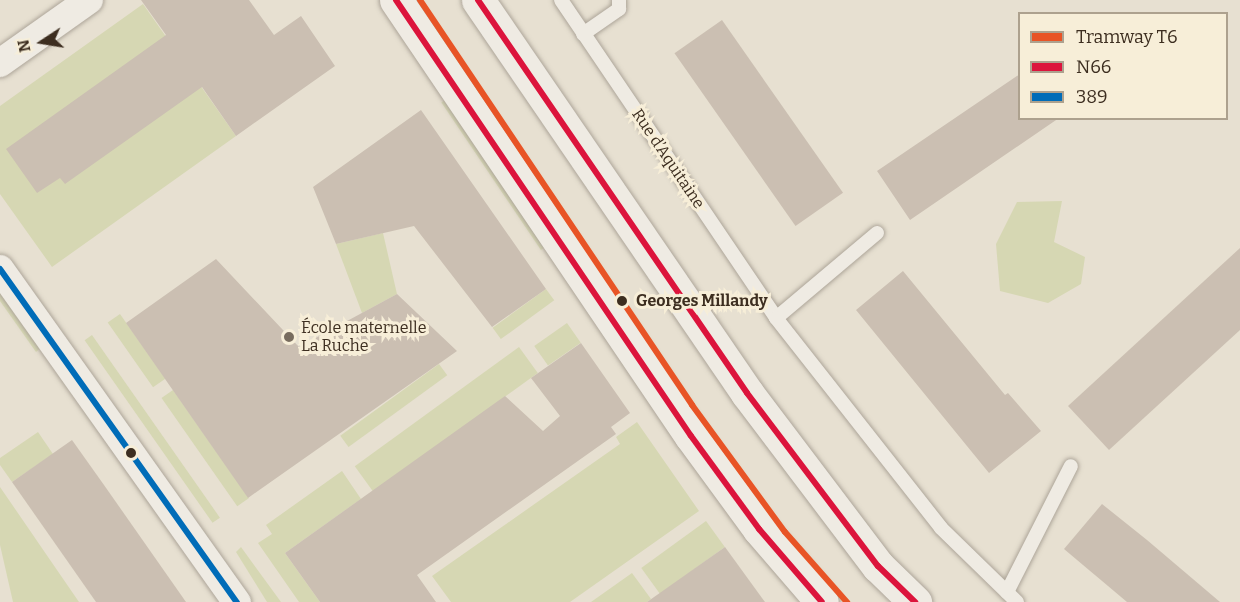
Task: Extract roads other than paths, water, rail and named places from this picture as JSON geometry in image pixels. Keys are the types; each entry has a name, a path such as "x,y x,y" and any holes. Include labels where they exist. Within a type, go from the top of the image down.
{"street":[{"path":"0,63 89,0"},
{"path":"396,0 691,436 759,530 822,602"},
{"path":"478,0 747,393 878,566 915,602"},
{"path":"0,269 237,602"}],"lane":[{"name":"Rue d’Aquitaine","path":"561,0 776,318 941,528 1012,597"},
{"path":"583,34 619,9 619,0"},
{"path":"776,318 878,233"},
{"path":"1012,597 1071,466"}],"tram line":[{"name":"T6","path":"420,0 692,405 785,532 847,602"}],"place":[{"name":"Georges Millandy","path":"622,301"},
{"name":"École maternelle La Ruche","path":"289,337"}]}
